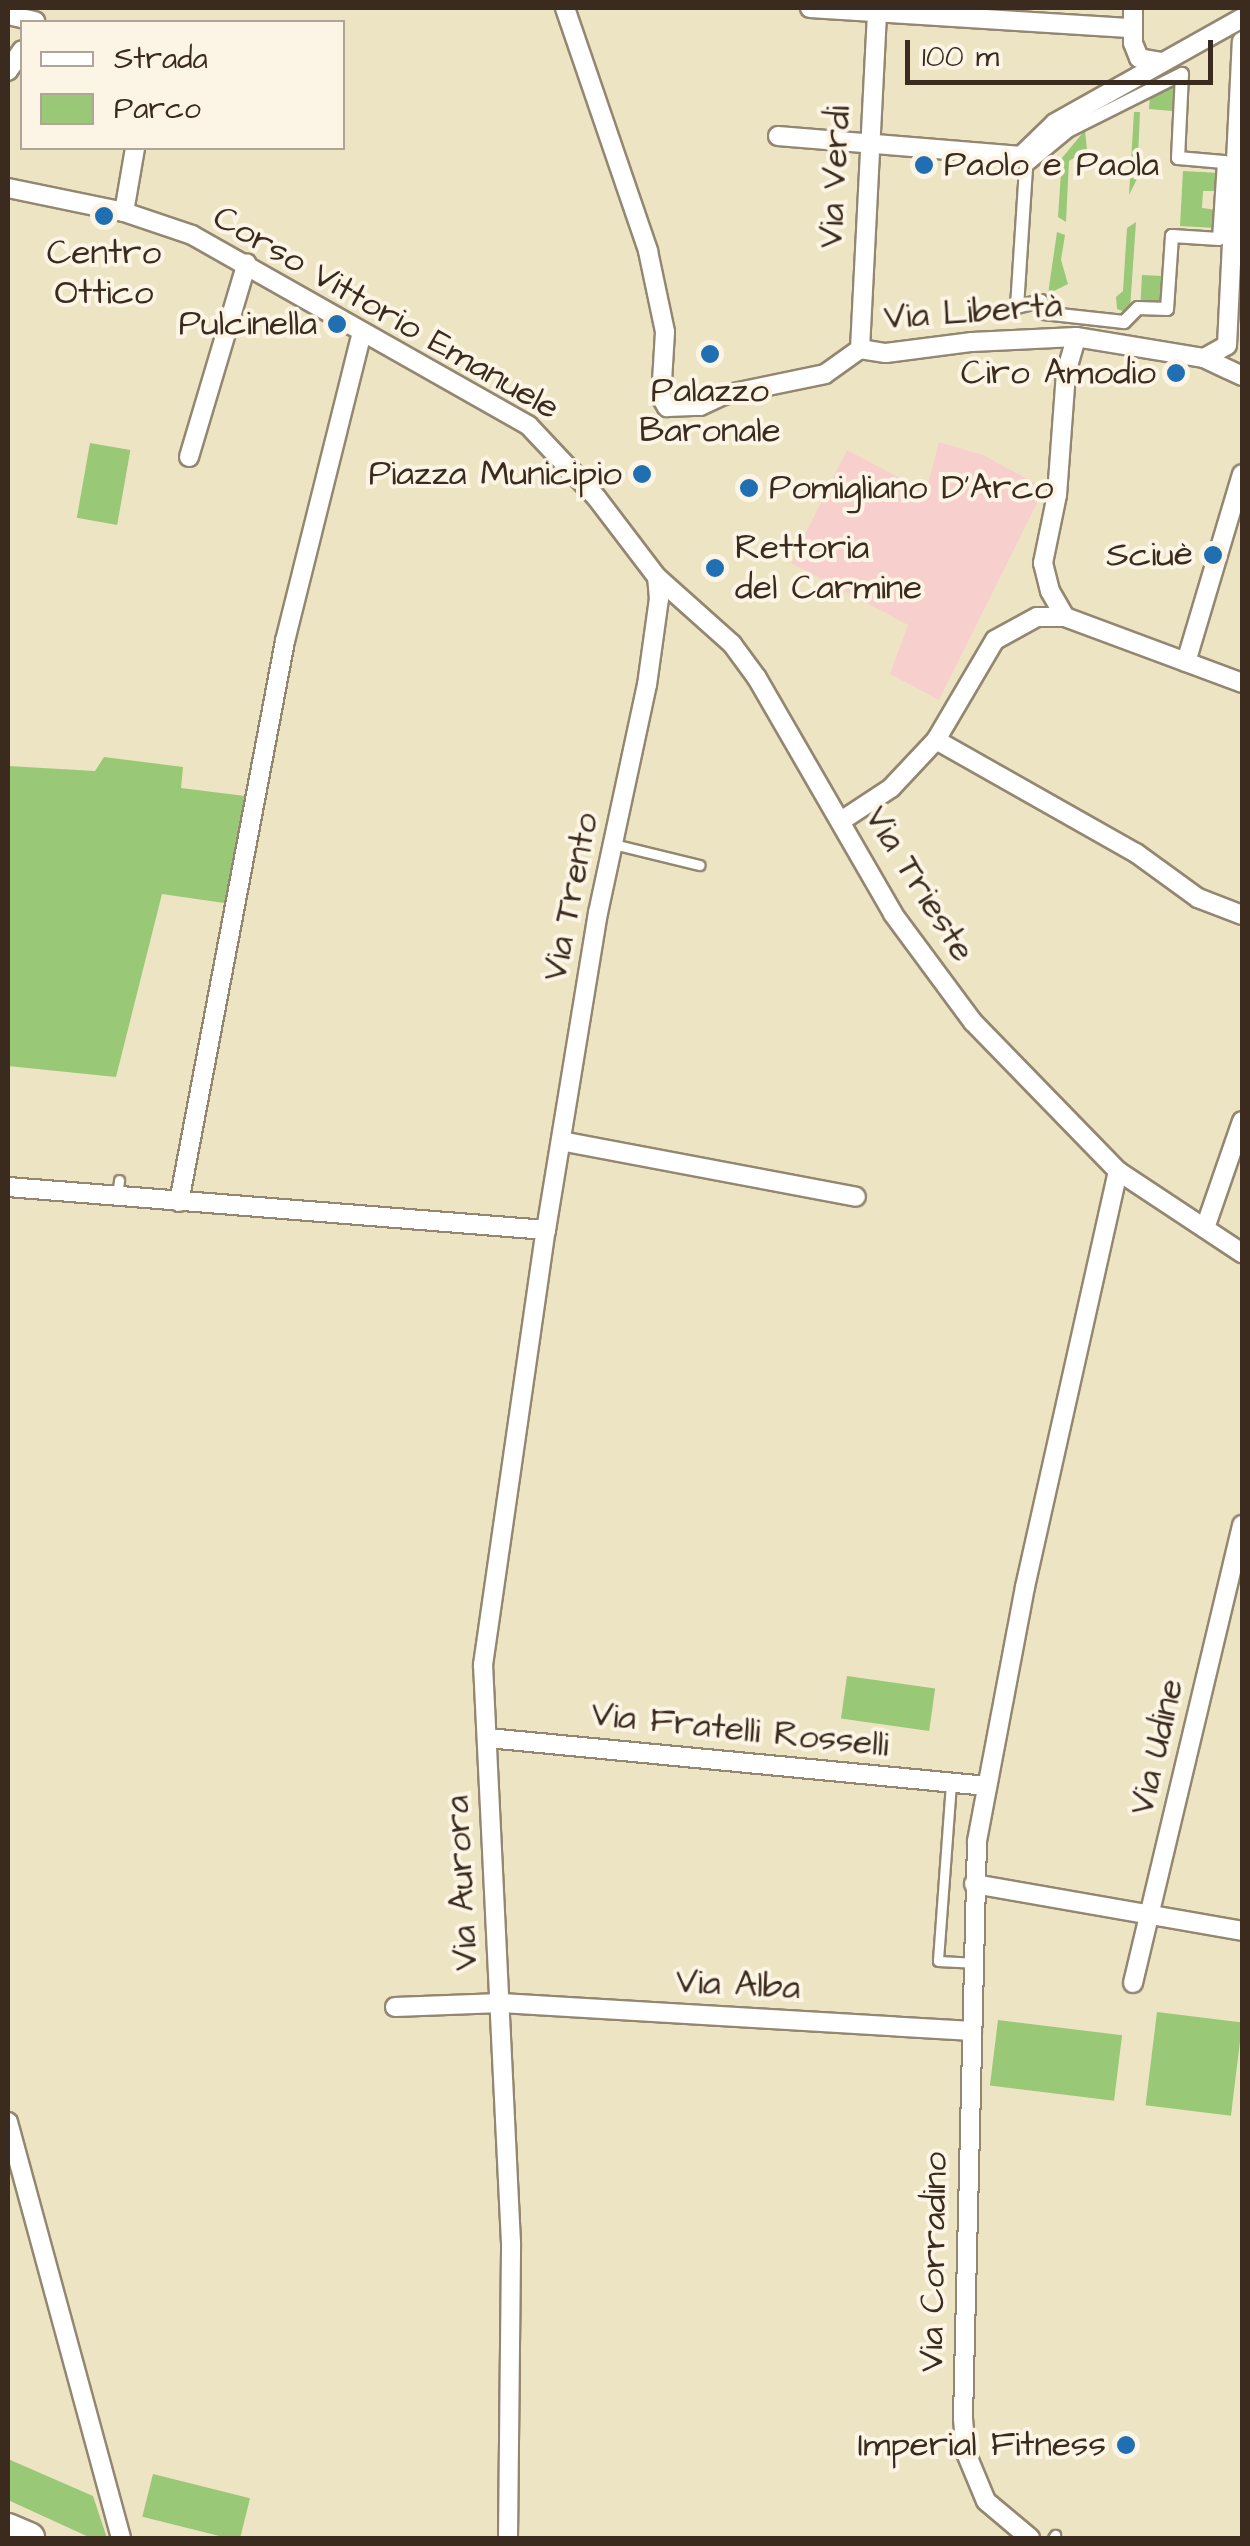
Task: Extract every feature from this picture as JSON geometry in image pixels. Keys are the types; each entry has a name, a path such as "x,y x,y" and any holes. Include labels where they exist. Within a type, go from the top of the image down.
{"highway":[{"path":"8,2529 29,2538"}],"street":[{"name":"Via Libertà","path":"565,8 648,250 665,332 661,397 667,407 700,406 724,396 825,374 860,349 886,353 972,342 1076,337 1204,358 1242,376"},
{"path":"810,8 1132,28"},
{"path":"1134,8 1132,28 1139,58 1161,62"},
{"name":"Via Verdi","path":"860,349 876,10"},
{"path":"8,15 36,17"},
{"path":"778,136 868,147 1020,156 1055,123 1242,18"},
{"path":"1204,358 1227,345 1236,303 1242,41"},
{"path":"1182,74 1178,158 1224,162 1220,239 1172,236 1167,309 1138,308 1124,322 1043,313 1041,301 1017,307 1026,166 1068,131 1182,74"},
{"path":"124,212 135,150"},
{"name":"Corso Vittorio Emanuele","path":"8,188 124,212 192,235 246,263 529,426 596,497"},
{"path":"189,457 246,263"},
{"path":"178,1202 265,766 285,641 362,332"},
{"path":"1064,616 1050,591 1042,564 1057,494 1066,373 1076,337"},
{"path":"1186,662 1237,517 1242,474"},
{"name":"Via Trieste","path":"596,497 656,577 732,644 758,678 924,961 972,1022 1118,1171 1206,1228 1223,1244 1242,1252"},
{"name":"Via Trento","path":"546,1230 613,844 647,686 659,599 656,577"},
{"path":"841,821 891,788 936,740 995,640 1037,616 1064,616 1242,682"},
{"path":"936,740 1136,853 1198,898 1242,915"},
{"path":"1206,1228 1242,1121"},
{"path":"561,1141 856,1197"},
{"name":"Via Corradino","path":"1030,2538 986,2501 966,2453 974,1884 985,1786 1118,1171"},
{"path":"8,1187 118,1189 153,1192 178,1202 546,1230"},
{"name":"Via Aurora","path":"508,2538 511,2243 486,1632 546,1230"},
{"name":"Via Udine","path":"1133,1983 1242,1524"},
{"name":"Via Fratelli Rosselli","path":"488,1738 985,1786"},
{"path":"974,1884 1242,1932"},
{"name":"Via Alba","path":"395,2007 501,2003 972,2032"},
{"path":"8,2122 122,2538"}],"lane":[{"path":"613,844 699,865"},
{"path":"951,1783 938,1960 973,1962"}],"shaded area":[{"path":"939,442 983,455 1037,484 1037,503 939,700 890,674 908,625 791,563 847,450 926,492"}],"green space":[{"path":"1174,81 1172,111 1149,109 1150,94"},
{"path":"1134,112 1140,112 1137,179 1129,195"},
{"path":"1085,130 1087,150 1069,161 1066,222 1058,217 1062,158"},
{"path":"1183,171 1219,173 1218,191 1203,191 1202,208 1217,210 1216,228 1180,226"},
{"path":"1136,222 1128,313 1117,309 1116,297 1123,291 1127,228"},
{"path":"1057,232 1065,235 1061,260 1068,284 1048,294"},
{"path":"1142,275 1163,276 1162,303 1141,302"},
{"path":"90,443 130,450 117,525 77,518"},
{"path":"104,757 183,767 181,788 253,797 231,904 162,894 116,1077 8,1066 8,766 95,771"},
{"path":"847,1676 935,1688 929,1731 841,1719"},
{"path":"1157,2012 1242,2022 1231,2116 1146,2105"},
{"path":"998,2020 1122,2035 1114,2101 990,2086"},
{"path":"8,2459 93,2496 107,2538 91,2538 8,2500"},
{"path":"153,2474 250,2498 240,2538 142,2517"}],"place":[{"name":"Paolo e Paola","path":"924,165"},
{"name":"Centro Ottico","path":"104,216"},
{"name":"Pulcinella","path":"337,324"},
{"name":"Palazzo Baronale","path":"710,354"},
{"name":"Ciro Amodio","path":"1176,373"},
{"name":"Piazza Municipio","path":"642,474"},
{"name":"Pomigliano D'Arco","path":"749,488"},
{"name":"Sciuè","path":"1213,555"},
{"name":"Rettoria del Carmine","path":"715,568"},
{"name":"Imperial Fitness","path":"1126,2445"}]}
